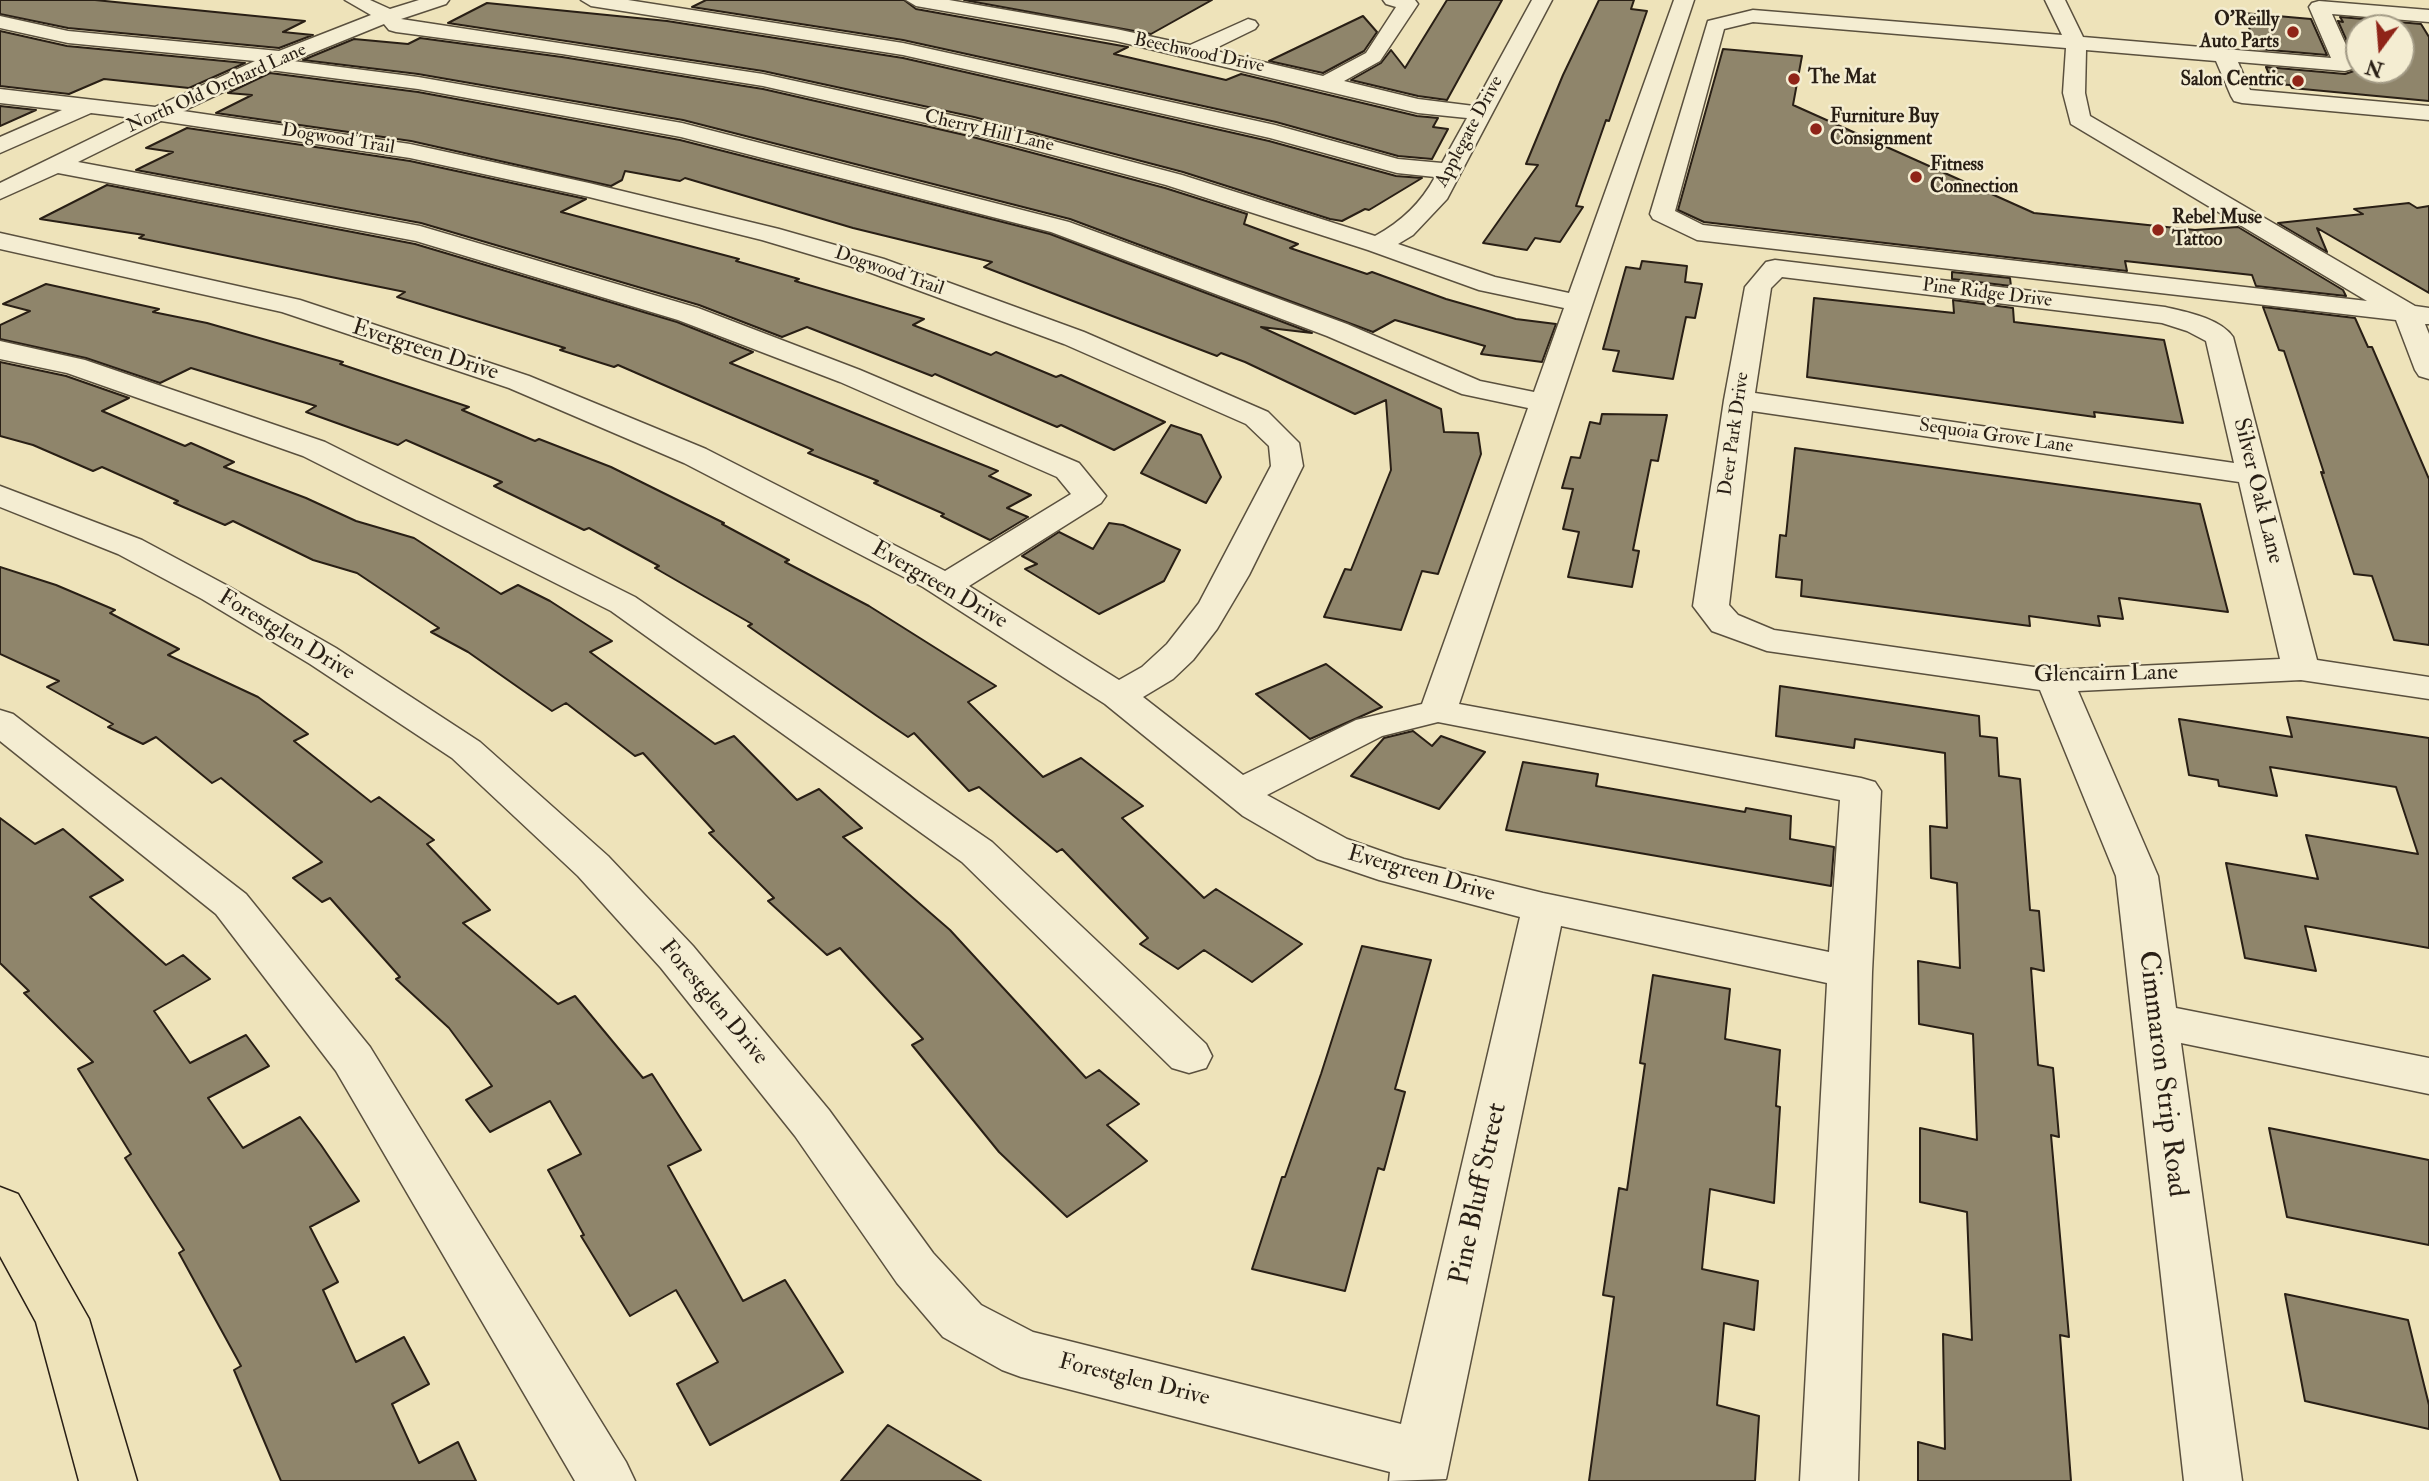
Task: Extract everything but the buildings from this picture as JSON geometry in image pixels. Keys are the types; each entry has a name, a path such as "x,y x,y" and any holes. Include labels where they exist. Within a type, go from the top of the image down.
{"main road":[{"path":"0,1208 62,1319 108,1481"}],"street":[{"name":"Cherry Hill Lane","path":"355,0 387,16 396,26 562,48 763,80 973,127 1174,180 1377,244 1488,284 1580,303"},
{"name":"North Old Orchard Lane","path":"0,192 159,114 277,61 387,16 439,0"},
{"path":"592,0 902,49 1275,132 1397,166 1449,171"},
{"name":"Beechwood Drive","path":"916,0 1022,17 1192,52 1418,106 1481,113"},
{"path":"1325,83 1373,57 1408,4 1393,0"},
{"name":"Applegate Drive","path":"1377,244 1404,230 1434,199 1542,0"},
{"path":"1438,711 1684,0"},
{"path":"2056,0 2076,43 2074,93 2080,119 2420,326 2429,370"},
{"path":"1837,23 1849,11 1883,6"},
{"path":"2420,326 1697,232 1662,214 1715,25 1753,16 2346,65 2319,7 2429,16"},
{"path":"1959,16 2034,22"},
{"path":"0,22 68,37 277,61 418,83 682,130 1060,227 1337,330 1472,388 1545,402"},
{"path":"1192,52 1248,25"},
{"path":"2224,55 2242,96 2429,113"},
{"name":"Dogwood Trail","path":"0,96 159,114 410,151 589,190 770,234 875,265 1074,338 1257,418 1284,443 1287,466 1219,598 1182,649 1160,671 1118,696"},
{"path":"0,146 88,106"},
{"path":"55,165 421,234 688,314 850,376 1068,470 1090,496 945,586"},
{"name":"Evergreen Drive","path":"0,242 106,262 290,306 519,382 695,456 945,586 1118,696 1257,807 1332,849 1394,870 1543,908 1850,972"},
{"name":"Pine Ridge Drive","path":"1775,268 2165,315 2197,325"},
{"name":"Deer Park Drive","path":"1711,606 1739,400 1758,287 1775,268"},
{"name":"Silver Oak Lane","path":"2197,325 2219,337 2301,669"},
{"path":"0,350 75,366 314,449 624,604 977,852 1189,1055"},
{"name":"Sequoia Grove Lane","path":"1739,400 2253,475"},
{"name":"Forestglen Drive","path":"0,496 130,547 214,592 323,656 466,750 593,866 677,957 812,1123 915,1268 962,1321 1021,1353 1420,1468"},
{"name":"Glencairn Lane","path":"1711,606 1725,623 1767,640 2055,681 2301,669 2429,688"},
{"name":"Cimmaron Strip Road","path":"2055,681 2137,876 2213,1481"},
{"path":"1239,793 1368,728 1438,711 1861,791 1850,972 1829,1481"},
{"path":"0,722 231,904 353,1059 606,1481"},
{"name":"Pine Bluff Street","path":"1420,1468 1543,908"},
{"path":"2155,1021 2429,1076"}],"place":[{"name":"O'Reilly Auto Parts","path":"2293,32"},
{"name":"The Mat","path":"1794,79"},
{"name":"Salon Centric","path":"2298,81"},
{"name":"Furniture Buy Consignment","path":"1816,129"},
{"name":"Fitness Connection","path":"1916,177"},
{"name":"Rebel Muse Tattoo","path":"2158,230"}]}
